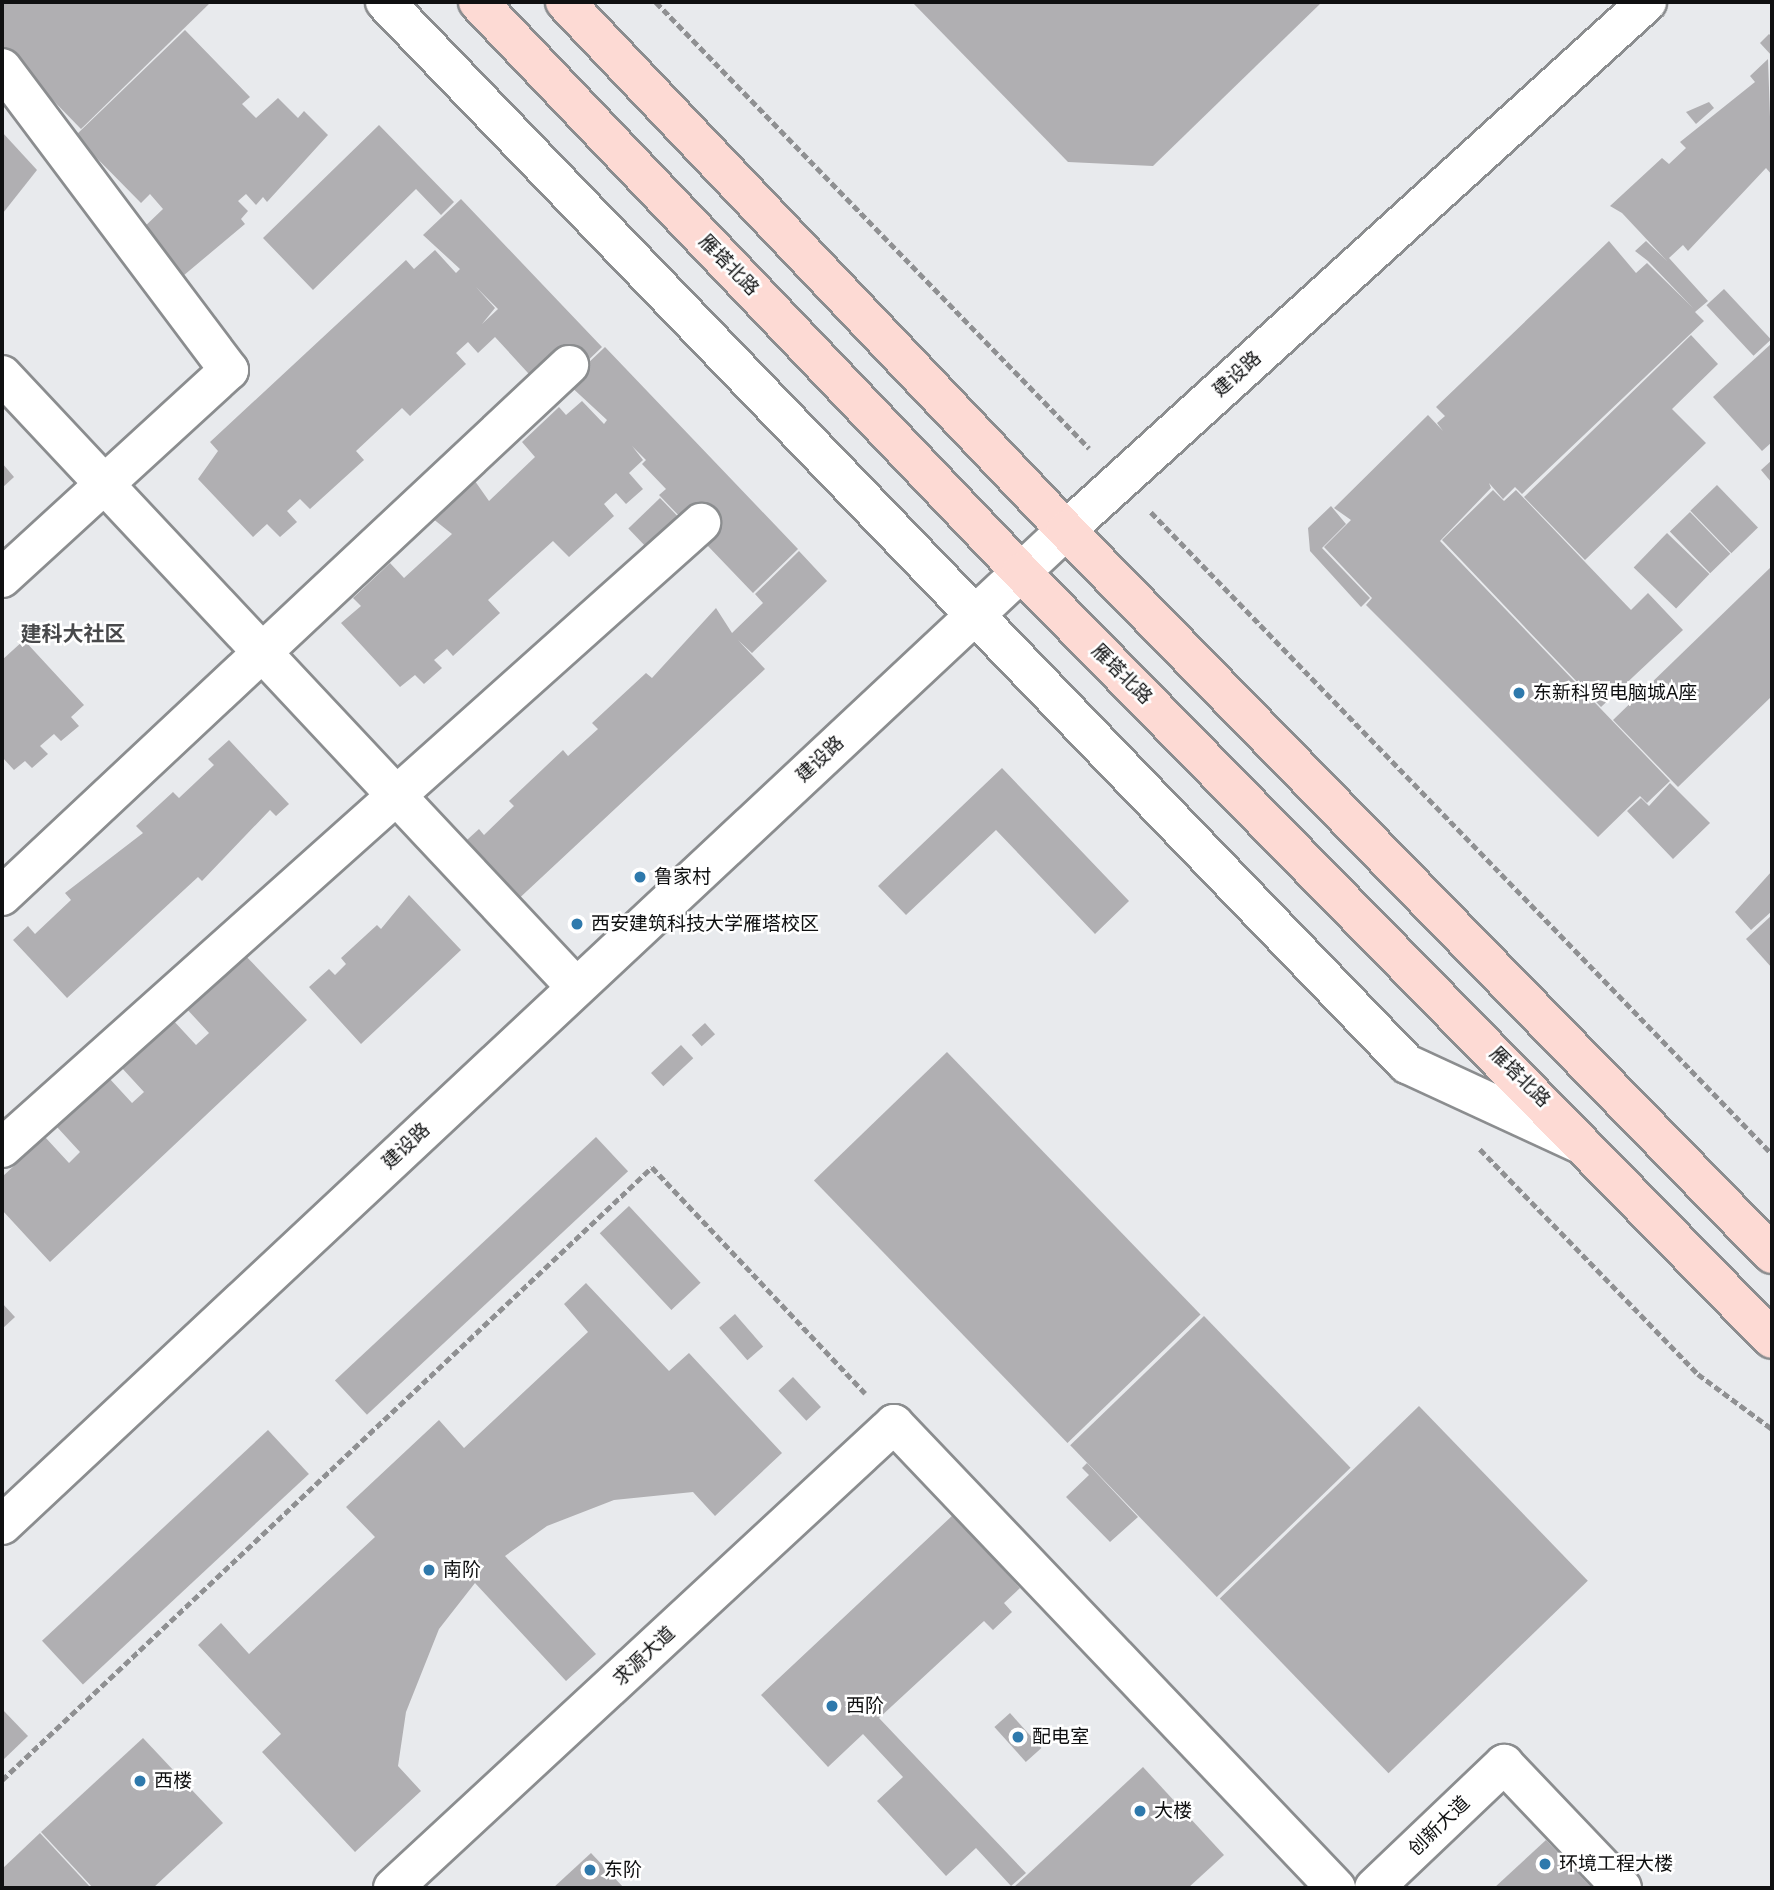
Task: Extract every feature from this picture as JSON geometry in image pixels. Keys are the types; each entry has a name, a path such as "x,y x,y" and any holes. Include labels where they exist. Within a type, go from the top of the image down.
{"main road":[{"name":"雁塔北路","path":"478,2 1021,572 1591,1149 1772,1339"},
{"path":"565,2 1066,530 1772,1254"}],"street":[{"path":"385,2 1407,1064 1591,1149"},
{"name":"建设路","path":"2,1525 975,614 1647,2"},
{"path":"2,68 229,370 2,578"},
{"path":"2,895 569,365"},
{"path":"2,375 576,987"},
{"path":"2,1148 701,523"},
{"path":"894,1424 1336,1888"},
{"name":"求源大道","path":"393,1888 894,1424"},
{"name":"创新大道","path":"1374,1888 1504,1764 1622,1888"}],"path":[{"path":"656,2 1772,1154"},
{"path":"1474,1142 1698,1374 1772,1429"},
{"path":"2,1780 652,1167 894,1424"}],"building":[{"path":"2,2 211,2 81,129 2,48"},
{"path":"912,2 1322,2 1153,166 1068,162"},
{"path":"185,30 250,97 242,104 256,118 278,98 298,118 304,111 328,135 267,202 263,197 256,205 246,194 238,201 248,211 241,219 245,224 177,281 141,230 163,209 150,194 141,203 75,136"},
{"path":"1769,34 1772,37 1772,56 1760,43"},
{"path":"1768,59 1772,175 1766,168 1688,251 1683,245 1669,258 1708,301 1695,312 1704,321 1522,494 1515,487 1503,499 1489,483 1491,488 1440,541 1670,781 1647,803 1640,796 1598,837 1366,605 1372,598 1324,547 1351,520 1334,508 1428,415 1443,431 1437,423 1445,416 1436,407 1609,241 1636,273 1647,263 1693,308 1635,251 1646,241 1667,261 1622,213 1610,206 1662,158 1669,164 1686,148 1680,142 1755,82 1750,76"},
{"path":"1709,102 1714,108 1696,124 1686,112"},
{"path":"379,125 454,202 441,215 416,189 313,290 263,238"},
{"path":"2,132 37,170 3,213 2,211"},
{"path":"461,199 602,347 550,397 495,337 478,353 468,342 456,353 466,364 410,416 402,408 356,451 364,460 310,509 300,499 287,511 297,522 280,537 267,524 253,537 198,479 218,451 210,442 406,260 414,269 435,250 456,273 460,269 423,235","holes":["476,287 498,309 482,324 495,308"]},
{"path":"1724,289 1771,339 1754,356 1706,305"},
{"path":"1691,335 1718,364 1672,409 1706,443 1585,560 1524,497"},
{"path":"1772,343 1772,442 1762,451 1713,397"},
{"path":"605,347 798,549 753,593 659,495 666,489 642,464 646,460 632,446 643,460 629,473 643,489 626,504 616,493 604,504 614,516 569,557 553,541 488,600 500,613 453,656 447,649 434,660 442,668 424,684 415,675 400,687 341,623 361,606 353,598 390,563 404,578 452,534 427,514 470,474 489,501 535,457 522,442 559,407 566,415 582,401 604,424 607,420 567,383"},
{"path":"1772,460 1772,483 1761,470"},
{"path":"2,463 14,477 2,488"},
{"path":"1717,485 1758,527 1731,553 1690,511"},
{"path":"1493,490 1504,501 1516,490 1631,610 1648,593 1683,630 1601,707 1442,540"},
{"path":"660,498 698,538 667,568 628,529"},
{"path":"1331,506 1346,524 1322,548 1370,598 1361,607 1310,551 1308,528"},
{"path":"1690,512 1730,554 1710,573 1670,531"},
{"path":"1667,533 1709,574 1676,609 1634,568"},
{"path":"799,551 827,581 752,653 738,640 765,669 512,905 457,849 479,829 484,835 514,806 509,801 563,750 568,756 598,729 592,723 646,673 652,678 716,608 732,633 763,603 755,594"},
{"path":"1772,566 1772,696 1678,787 1613,720"},
{"path":"24,640 84,705 71,717 79,726 61,741 54,734 40,746 48,754 32,768 25,761 14,770 2,757 2,660"},
{"path":"229,740 289,804 276,816 270,810 202,881 198,877 67,998 13,940 28,926 35,934 71,900 65,893 143,833 136,826 173,792 179,798 214,765 208,759"},
{"path":"1002,768 1129,901 1095,934 996,830 906,915 878,886"},
{"path":"1670,783 1710,823 1673,859 1627,811 1641,798 1649,806"},
{"path":"1772,871 1772,911 1751,930 1735,912"},
{"path":"409,895 461,950 361,1044 309,987 329,969 335,975 346,964 341,958 377,925 381,929"},
{"path":"1772,915 1772,968 1746,939"},
{"path":"243,953 307,1020 50,1262 2,1210 2,1177 45,1137 69,1163 80,1152 57,1127 109,1078 132,1103 144,1092 121,1067 172,1019 196,1045 209,1033 185,1007"},
{"path":"705,1023 715,1034 702,1046 692,1035"},
{"path":"681,1045 693,1058 663,1086 651,1073"},
{"path":"947,1052 1201,1315 1067,1443 814,1181"},
{"path":"596,1137 628,1171 367,1415 335,1380"},
{"path":"629,1206 701,1283 671,1310 600,1233"},
{"name":"南阶","path":"586,1283 669,1371 689,1353 782,1453 715,1516 693,1492 614,1500 547,1526 505,1556 596,1654 566,1681 475,1583 439,1629 406,1712 398,1766 421,1791 355,1852 262,1752 281,1734 198,1645 221,1623 249,1654 375,1537 346,1507 439,1420 464,1448 588,1332 564,1304"},
{"path":"2,1303 15,1317 2,1329"},
{"path":"735,1314 763,1346 747,1360 719,1328"},
{"path":"1204,1316 1351,1468 1217,1597 1070,1445"},
{"path":"793,1377 821,1407 806,1421 778,1391"},
{"path":"1419,1406 1588,1581 1389,1773 1220,1598"},
{"path":"268,1430 309,1474 83,1685 42,1641"},
{"path":"1087,1463 1138,1517 1110,1542 1066,1497 1089,1475 1082,1468"},
{"name":"西阶","path":"953,1515 1020,1588 1004,1603 1012,1612 993,1630 984,1621 879,1718 1026,1873 1011,1886 976,1848 946,1876 877,1801 903,1777 863,1734 828,1767 761,1695"},
{"path":"2,1709 28,1736 2,1761"},
{"name":"配电室","path":"1010,1713 1041,1748 1026,1762 994,1727"},
{"name":"西楼","path":"143,1738 223,1823 153,1888 93,1888 41,1832"},
{"name":"大楼","path":"1143,1767 1224,1855 1188,1888 1013,1888"},
{"path":"40,1833 91,1888 2,1888 2,1869"},
{"name":"环境工程大楼","path":"1546,1840 1592,1888 1494,1888"},
{"name":"东阶","path":"591,1853 624,1888 553,1888"}],"place":[{"name":"东新科贸电脑城A座","path":"1519,693"},
{"name":"鲁家村","path":"640,877"},
{"name":"西安建筑科技大学雁塔校区","path":"577,924"},
{"name":"南阶","path":"429,1570"},
{"name":"西阶","path":"832,1706"},
{"name":"配电室","path":"1018,1737"},
{"name":"西楼","path":"140,1781"},
{"name":"大楼","path":"1140,1811"},
{"name":"环境工程大楼","path":"1545,1864"},
{"name":"东阶","path":"590,1870"}],"district":[{"name":"建科大社区","path":"73,633"}]}
